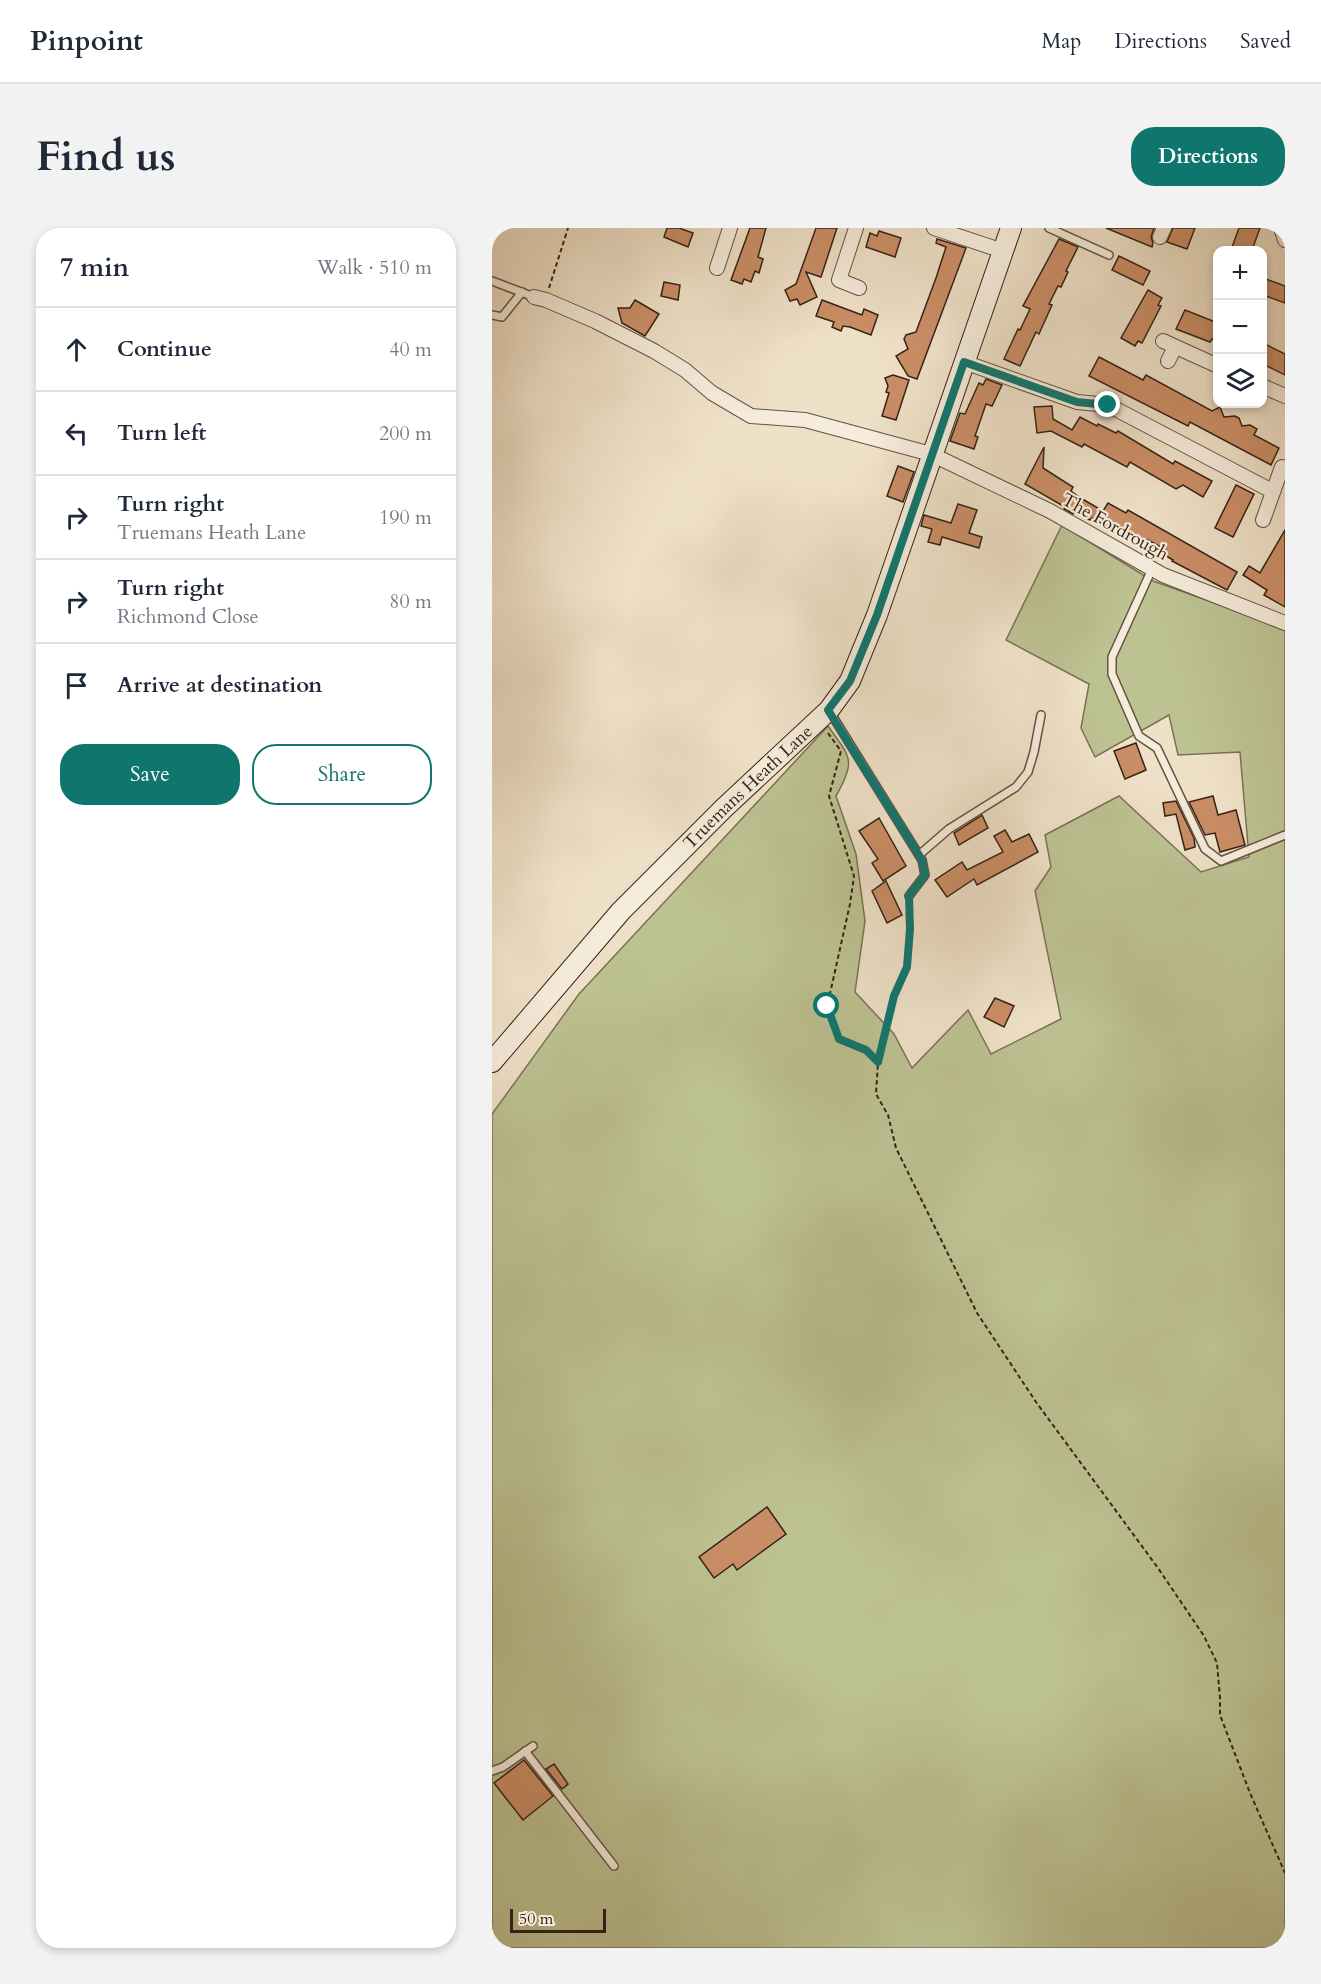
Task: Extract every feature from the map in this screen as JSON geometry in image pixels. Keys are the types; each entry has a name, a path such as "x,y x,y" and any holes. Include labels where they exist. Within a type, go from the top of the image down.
{"street":[{"path":"717,268 730,228"},
{"path":"856,228 839,280 859,288"},
{"path":"934,228 1002,251"},
{"name":"Truemans Heath Lane","path":"492,1062 651,880 723,808 828,710 850,681 877,615 1011,228"},
{"path":"1281,228 1285,240"},
{"name":"The Fordrough","path":"534,296 595,321 654,351 685,370 712,393 751,416 805,420 931,454 1050,512 1163,575 1285,623"},
{"path":"1168,361 1169,344 1213,364"},
{"path":"964,362 1077,402 1108,405 1272,491"},
{"path":"1267,388 1285,396"},
{"path":"1263,520 1283,464"}],"lane":[{"path":"1049,228 1109,255"},
{"path":"492,281 534,296"},
{"path":"492,315 502,317 534,296"},
{"path":"1152,569 1112,657 1112,674 1139,736 1157,748 1204,849 1221,861 1285,835"},
{"path":"828,710 919,855 925,875 909,896"},
{"path":"919,855 949,829 1016,788 1028,772 1041,715"},
{"path":"492,1771 503,1767 533,1746"},
{"path":"525,1751 614,1866"}],"path":[{"path":"534,296 568,228"},
{"path":"825,730 841,752 829,796 854,876 827,1006 839,1039 867,1052 878,1062"},
{"path":"909,896 910,929 907,967 894,996 878,1062 876,1094 888,1115 896,1148 977,1313 1036,1402 1204,1636 1217,1664 1220,1715 1285,1873"}],"green space":[{"path":"1062,525 1153,581 1285,628 1285,1948 492,1948 492,1114 579,994 828,726 846,752 848,759 847,774 836,796 856,854 865,921 855,992 894,1034 912,1068 968,1010 991,1054 1061,1019 1035,891 1051,867 1045,835 1119,796 1201,872 1249,857 1240,752 1178,755 1169,715 1095,757 1081,728 1089,684 1006,640"}],"building":[{"path":"667,228 679,228 693,233 688,247 664,237"},
{"path":"750,228 766,228 758,257 763,259 759,273 755,271 751,282 744,279 742,284 731,280"},
{"path":"816,228 837,228 821,277 806,272 817,297 800,305 797,299 790,301 785,290 796,284"},
{"path":"1106,228 1154,228 1151,237 1152,247"},
{"path":"1173,228 1195,228 1187,249 1167,242"},
{"path":"1239,228 1260,228 1253,246 1232,246"},
{"path":"879,231 901,238 895,257 866,247 870,233 877,236"},
{"path":"937,239 966,248 917,379 908,376 896,356 908,349 904,339 906,335 916,332 936,278 946,247 936,243"},
{"path":"1059,239 1078,247 1061,287 1058,286 1049,304 1052,305 1039,334 1036,332 1020,366 1004,359 1030,309 1023,306"},
{"path":"1119,256 1150,271 1143,285 1112,270"},
{"path":"1267,279 1285,286 1285,303 1267,296"},
{"path":"664,282 680,285 678,300 661,296"},
{"path":"1148,290 1162,298 1158,305 1161,306 1142,343 1138,341 1135,346 1121,338"},
{"path":"635,300 659,314 645,336 622,323 618,308 630,308"},
{"path":"822,300 862,315 864,309 878,315 871,335 843,326 841,331 832,327 834,322 816,316"},
{"path":"1185,310 1213,321 1213,340 1210,342 1176,329"},
{"path":"1267,345 1285,354 1285,375 1267,366"},
{"path":"1099,357 1143,380 1146,375 1212,411 1220,408 1224,417 1239,418 1242,426 1250,425 1257,429 1254,435 1279,448 1271,465 1190,422 1188,426 1089,376"},
{"path":"893,375 909,380 896,420 882,416 889,393 886,392 888,386 885,378"},
{"path":"986,379 1002,385 992,406 986,404 975,436 978,437 974,449 950,441 960,413 965,414 979,383 983,385"},
{"path":"1052,406 1053,419 1072,430 1080,417 1116,433 1118,431 1173,464 1175,461 1212,481 1203,497 1183,485 1176,489 1130,462 1127,467 1084,444 1082,447 1051,431 1037,433 1034,407"},
{"path":"1044,447 1043,468 1073,487 1071,491 1079,497 1103,511 1108,503 1126,513 1128,510 1237,572 1227,590 1172,561 1163,554 1166,550 1148,540 1148,542 1116,524 1113,530 1075,511 1073,514 1025,484"},
{"path":"898,466 914,472 903,502 887,496"},
{"path":"1236,485 1254,494 1233,537 1215,528"},
{"path":"958,504 977,510 969,533 982,537 979,548 942,537 940,545 928,542 932,529 921,526 924,515 951,523"},
{"path":"1285,530 1285,607 1264,595 1267,590 1243,575 1249,566 1260,573"},
{"path":"1136,743 1146,770 1125,779 1114,751"},
{"path":"1213,796 1218,815 1236,810 1245,845 1220,852 1215,833 1205,835 1189,802"},
{"path":"1176,801 1194,838 1195,847 1185,850 1176,814 1165,816 1163,803"},
{"path":"982,815 988,828 959,845 954,833"},
{"path":"879,818 906,866 883,881 872,863 878,859 859,831"},
{"path":"1005,830 1012,842 1029,834 1038,852 977,885 974,879 947,897 935,880 962,862 967,870 1003,852 994,836"},
{"path":"886,881 902,915 887,923 872,891"},
{"path":"995,998 1014,1006 1004,1027 984,1017"},
{"path":"767,1507 786,1534 737,1570 733,1564 714,1578 699,1557"},
{"path":"524,1760 553,1796 523,1820 494,1783"},
{"path":"554,1764 568,1784 562,1789 546,1769"}],"route":[{"path":"827,1006 839,1039 866,1050 878,1062 894,996 907,967 910,929 909,896 925,875 922,860 828,710 850,681 877,615 964,362 1077,402 1108,405"}]}
